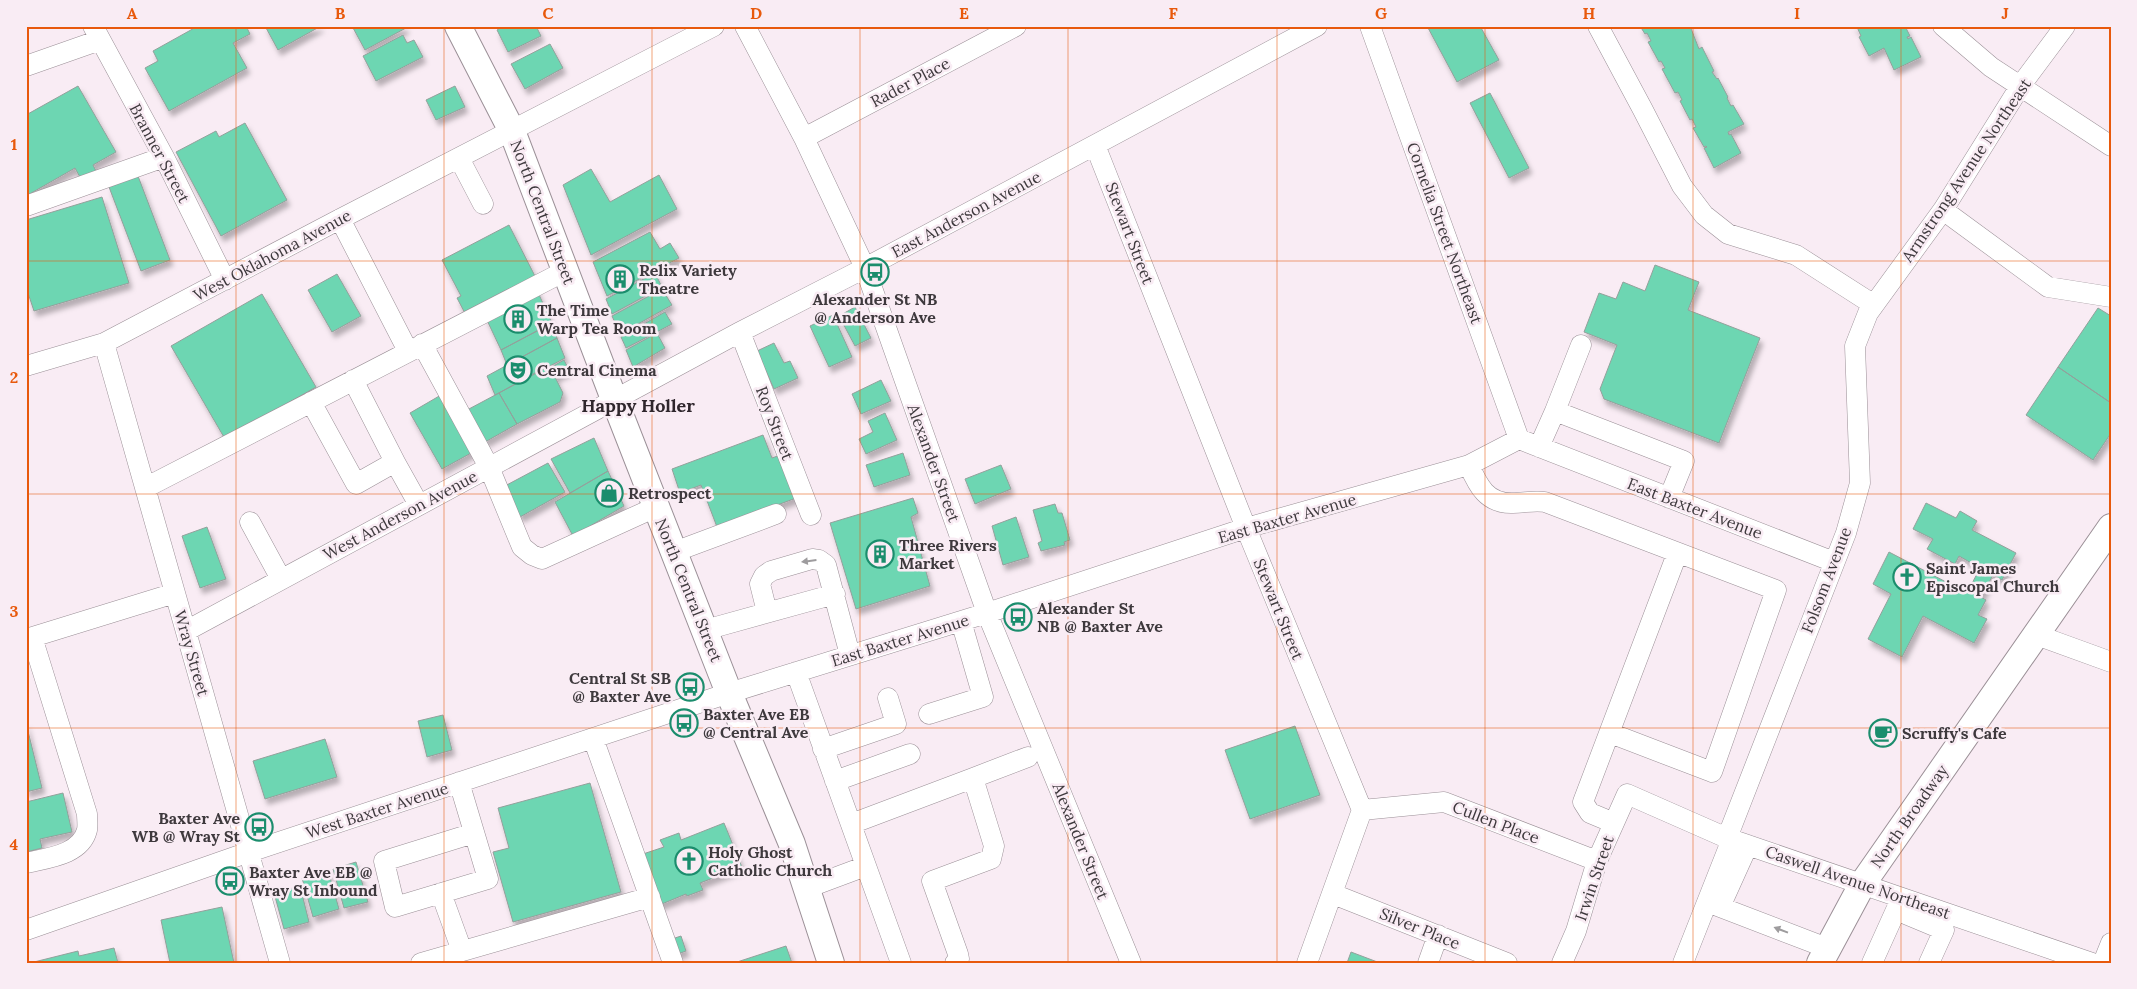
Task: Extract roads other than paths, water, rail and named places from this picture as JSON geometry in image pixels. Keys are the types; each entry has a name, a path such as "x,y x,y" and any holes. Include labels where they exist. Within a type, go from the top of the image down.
{"main road":[{"name":"North Central Street","path":"458,26 512,131 729,693 792,844 831,963"},
{"name":"North Broadway","path":"1823,955 1863,883 2034,634 2111,527"}],"street":[{"name":"West Oklahoma Avenue","path":"26,366 104,343 714,26"},
{"name":"Alexander Street","path":"745,26 804,138 864,268 987,613 1131,963"},
{"name":"Rader Place","path":"804,138 1016,26"},
{"name":"East Anderson Avenue","path":"614,399 1317,26"},
{"name":"Cornelia Street Northeast","path":"1370,26 1519,439"},
{"path":"1598,26 1682,186 1704,215 1728,234 1784,250 1809,262 1871,309"},
{"path":"1943,26 1991,67 2111,146"},
{"name":"Armstrong Avenue Northeast","path":"1871,309 1943,210 2021,85 2065,26"},
{"path":"26,66 97,33"},
{"name":"Branner Street","path":"97,33 164,157 225,280"},
{"name":"Stewart Street","path":"1095,145 1246,528 1362,810"},
{"path":"26,206 164,157"},
{"path":"460,158 483,204"},
{"path":"1943,210 2048,287 2111,297"},
{"path":"340,219 488,467 522,548 542,559 656,507"},
{"path":"145,488 565,271"},
{"name":"Folsom Avenue","path":"1683,963 1713,905 1834,562 1846,533 1860,483 1854,346 1871,309"},
{"name":"Roy Street","path":"740,332 810,515"},
{"name":"Wray Street","path":"104,343 280,963"},
{"path":"1539,447 1581,345"},
{"path":"353,380 419,505"},
{"name":"West Anderson Avenue","path":"186,631 614,399"},
{"path":"311,402 356,484 395,462"},
{"path":"1555,411 1684,461 1670,498"},
{"name":"East Baxter Avenue","path":"729,693 987,613 1246,528 1469,465 1519,439 1834,562"},
{"path":"1469,465 1478,486 1493,499 1511,504 1536,500 1545,502 1776,590 1712,772 1610,733"},
{"path":"674,552 776,514"},
{"path":"250,522 281,580"},
{"path":"1614,823 1590,813 1583,802 1678,554"},
{"path":"767,612 760,584 764,576 771,570 812,559 819,560 826,565 850,655"},
{"path":"26,863 69,852 87,831 87,814 29,638 175,593"},
{"path":"705,630 834,594"},
{"path":"928,714 983,697 961,621"},
{"path":"2034,634 2111,662"},
{"path":"796,672 901,963"},
{"name":"West Baxter Avenue","path":"26,930 249,852 729,693"},
{"path":"823,749 896,724 888,698"},
{"path":"593,738 673,963"},
{"path":"835,781 910,754"},
{"path":"851,824 1028,757"},
{"path":"955,963 959,959 958,954 932,881 991,859 994,846 973,778"},
{"path":"459,782 488,879 395,907 384,861 474,833"},
{"name":"Caswell Avenue Northeast","path":"1627,794 1736,840 2092,963"},
{"name":"Irwin Street","path":"1562,963 1576,931 1597,861 1627,794"},
{"name":"Cullen Place","path":"1362,810 1444,802 1597,861"},
{"path":"1307,963 1362,810"},
{"path":"807,888 866,866"},
{"path":"441,893 462,951"},
{"name":"Silver Place","path":"1333,894 1507,963"},
{"path":"420,963 650,897"},
{"path":"1713,905 1823,955"},
{"path":"1872,963 1896,910 1944,930 1929,963"},
{"path":"1428,963 1438,935"},
{"path":"2103,963 2111,943"}],"place":[{"name":"Alexander St NB @ Anderson Ave","path":"875,272"},
{"name":"Relix Variety Theatre","path":"620,279"},
{"name":"The Time Warp Tea Room","path":"518,319"},
{"name":"Central Cinema","path":"518,370"},
{"name":"Retrospect","path":"609,493"},
{"name":"Three Rivers Market","path":"880,554"},
{"name":"Saint James Episcopal Church","path":"1907,577"},
{"name":"Alexander St NB @ Baxter Ave","path":"1018,617"},
{"name":"Central St SB @ Baxter Ave","path":"690,687"},
{"name":"Baxter Ave EB @ Central Ave","path":"684,723"},
{"name":"Scruffy's Cafe","path":"1883,733"},
{"name":"Baxter Ave WB @ Wray St","path":"259,827"},
{"name":"Holy Ghost Catholic Church","path":"689,861"},
{"name":"Baxter Ave EB @ Wray St Inbound","path":"230,881"}],"district":[{"name":"Happy Holler","path":"638,405"}]}
